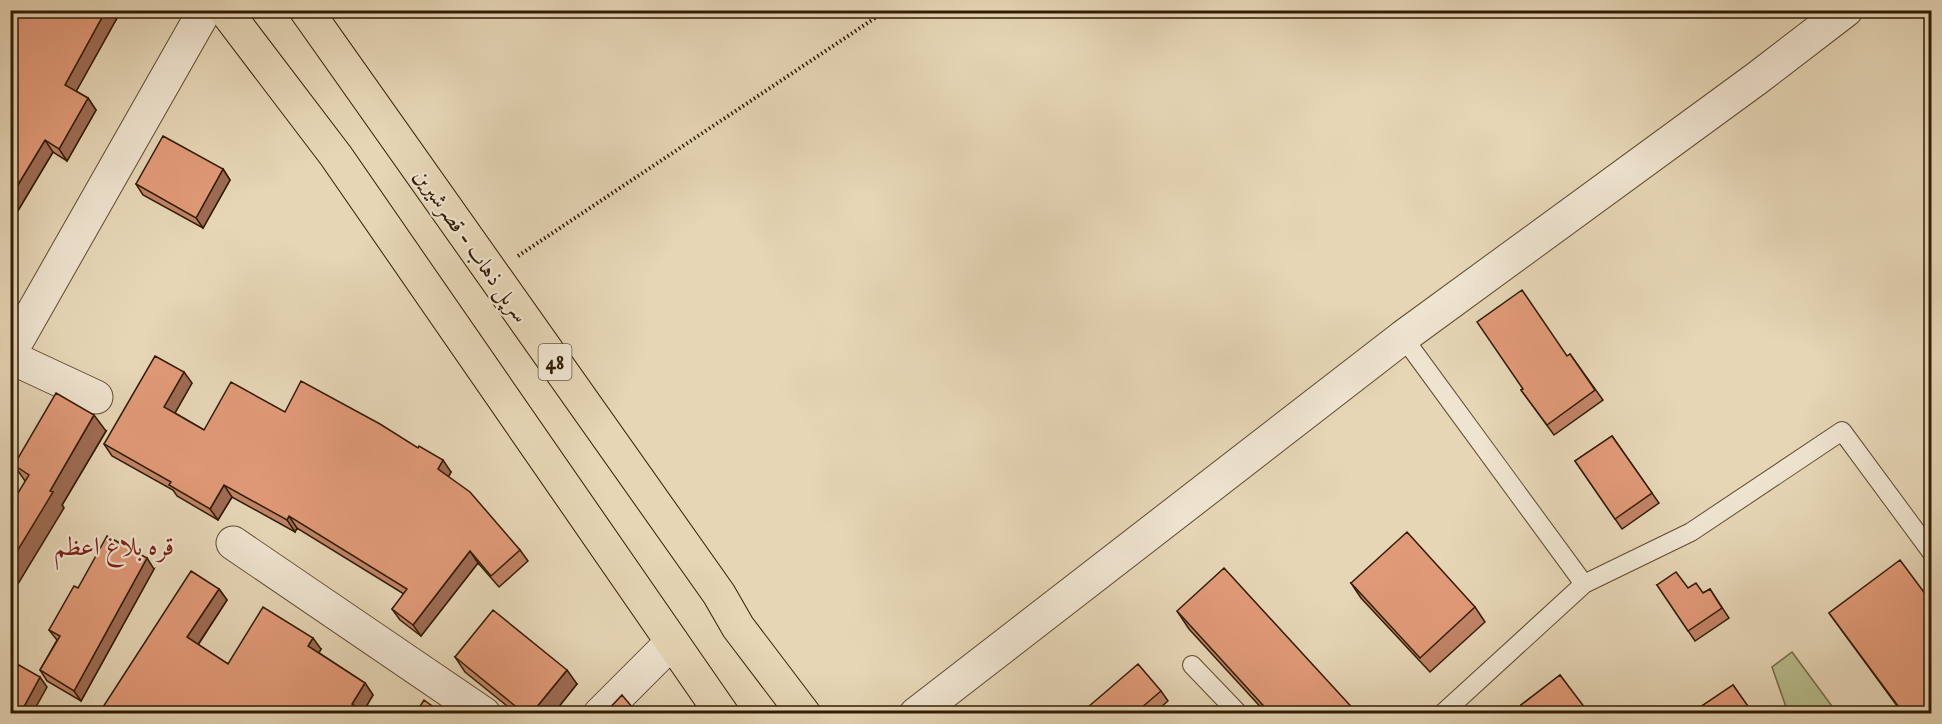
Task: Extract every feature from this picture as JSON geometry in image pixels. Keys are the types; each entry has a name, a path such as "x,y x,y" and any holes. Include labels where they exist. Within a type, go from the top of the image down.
{"main road":[{"path":"225,10 336,156 722,714"},
{"name":"سرپل ذهاب - قصرشیرین","path":"306,10 712,584 738,627 804,714"}],"street":[{"path":"10,353 205,10"},
{"path":"916,714 1403,337 1756,79 1846,10"},
{"path":"10,357 96,397"},
{"path":"233,543 484,714"},
{"path":"600,714 672,642"}],"lane":[{"path":"1403,337 1584,584"},
{"path":"1442,714 1584,584 1691,532 1842,431 1932,553"},
{"path":"1192,665 1239,714"}],"path":[{"path":"492,274 887,10"}],"green space":[{"path":"1792,652 1837,713 1791,713 1786,707 1772,667"}],"building":[{"path":"10,10 106,10 65,85 88,98 59,149 45,140 10,198"},
{"path":"163,136 223,169 196,218 136,184"},
{"path":"1522,290 1567,356 1570,354 1595,390 1547,425 1521,390 1523,389 1477,322"},
{"path":"155,356 184,372 164,407 204,430 231,382 285,412 301,381 443,460 438,469 470,492 520,550 491,576 470,551 413,625 392,609 407,589 289,516 287,520 224,485 210,509 169,485 171,482 104,444"},
{"path":"56,393 94,415 50,491 53,492 10,563 10,506 29,475 14,465"},
{"path":"1612,436 1652,493 1615,519 1575,461"},
{"path":"1407,532 1475,607 1420,658 1351,583"},
{"path":"107,536 147,558 74,691 40,670 60,636 49,630 74,586 78,588"},
{"path":"1900,560 1932,603 1932,714 1904,714 1829,613"},
{"path":"1224,568 1358,714 1271,714 1177,611"},
{"path":"191,571 219,589 187,637 228,664 263,607 313,638 308,646 365,683 352,704 367,714 113,714 103,707"},
{"path":"1676,572 1688,588 1696,583 1703,593 1710,589 1722,608 1688,631 1657,585"},
{"path":"493,610 567,670 531,714 525,714 455,657"},
{"path":"10,660 40,677 20,714 10,714"},
{"path":"1138,664 1161,691 1134,714 1080,714"},
{"path":"1560,675 1585,708 1578,714 1527,714 1521,705"},
{"path":"1733,685 1750,709 1743,714 1690,714"},
{"path":"622,695 638,714 604,714"},
{"path":"424,700 443,714 415,714"}],"district":[{"name":"قره بلاغ اعظم","path":"114,546"}]}
